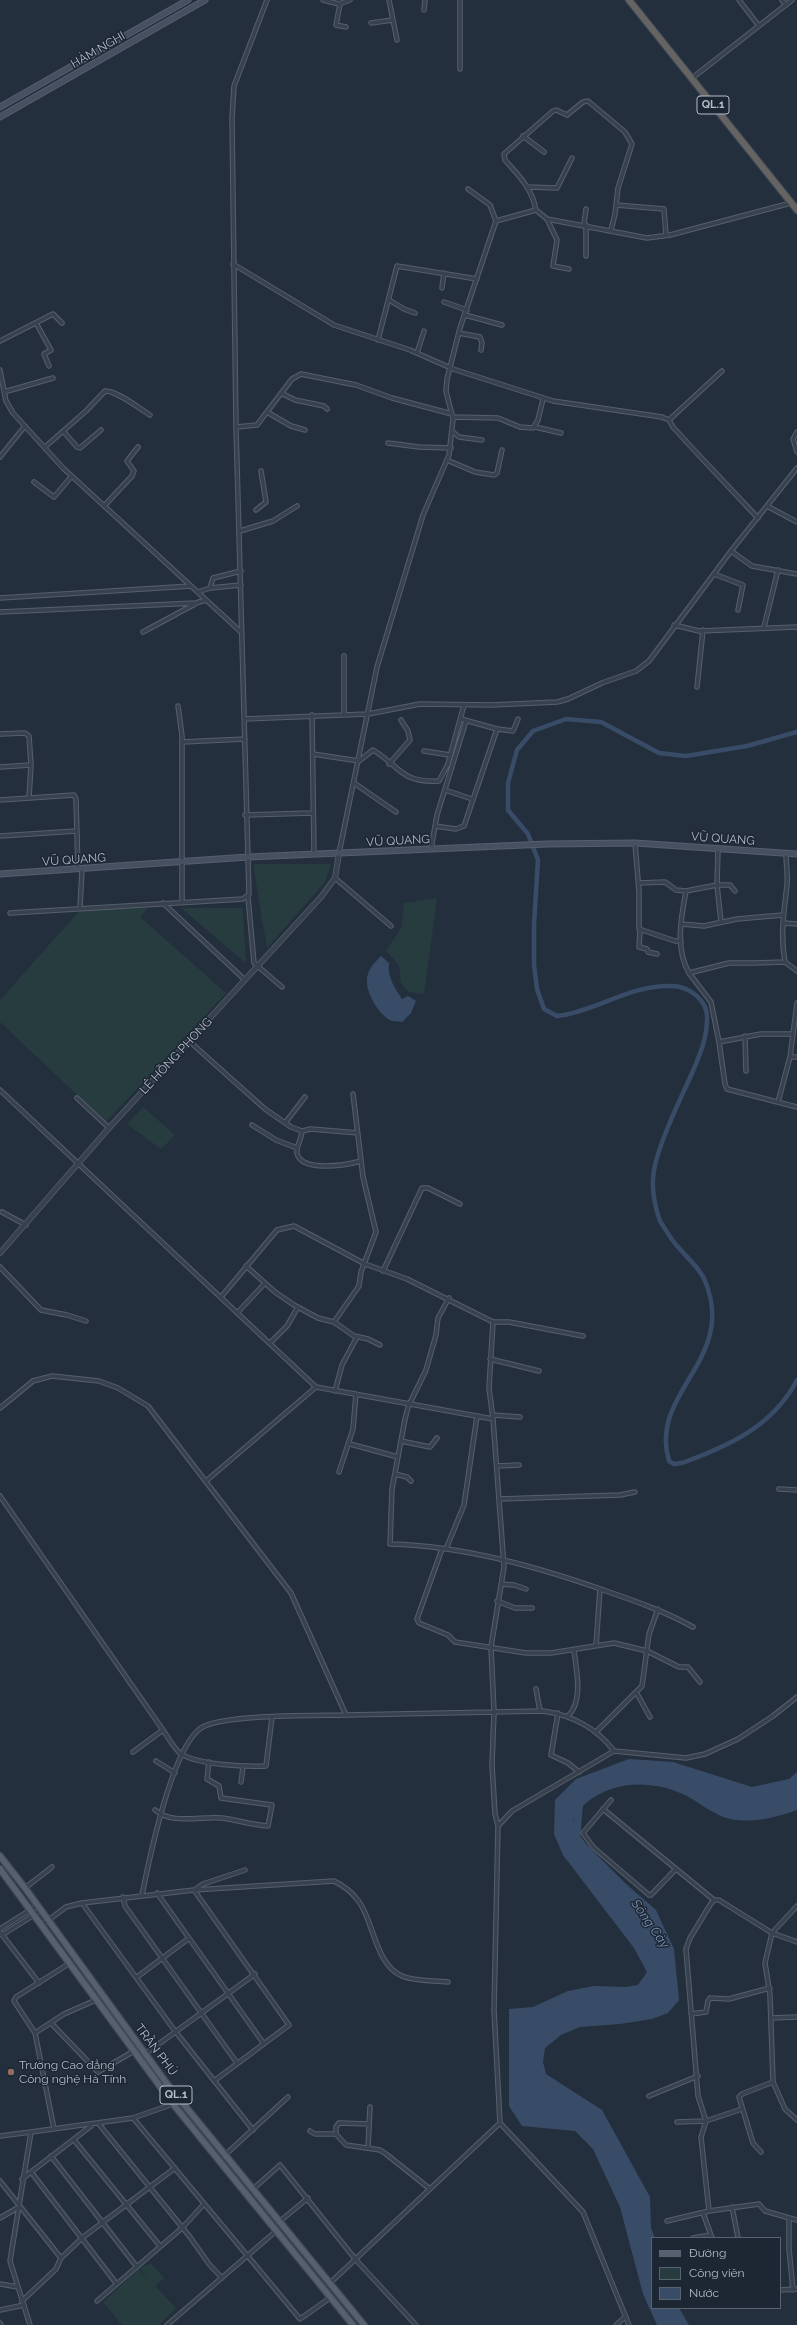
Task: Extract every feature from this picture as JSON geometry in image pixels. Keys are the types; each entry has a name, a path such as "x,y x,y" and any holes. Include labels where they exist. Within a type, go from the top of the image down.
{"highway":[{"name":"QL.1","path":"629,0 797,210"}],"main road":[{"name":"HÀM NGHI","path":"0,107 188,0"},
{"name":"HÀM NGHI","path":"0,117 205,0"},
{"name":"VŨ QUANG","path":"0,874 248,857 547,844 635,843 797,854"},
{"name":"TRẦN PHÚ","path":"0,1856 26,1888 145,2054 329,2284 364,2325"},
{"name":"TRẦN PHÚ","path":"0,1869 31,1909 173,2104 353,2325"}],"street":[{"path":"267,0 234,92 233,264 249,894 247,897 254,963 282,987"},
{"path":"323,0 340,4 350,0"},
{"path":"389,0 397,40"},
{"path":"424,0 424,10"},
{"path":"460,0 460,69"},
{"path":"739,0 759,26"},
{"path":"782,0 786,5"},
{"path":"691,79 792,0"},
{"path":"340,4 336,25 346,27"},
{"path":"371,23 393,20"},
{"path":"569,269 553,266 557,240 547,219 536,210 528,188 503,157 505,152 554,110 567,115 585,101 589,101 626,132 632,144 618,188 611,230"},
{"path":"523,136 544,152"},
{"path":"528,188 557,188 572,158"},
{"path":"339,853 377,667 423,515 451,448 453,416 446,385 459,332 496,221 490,205 468,189"},
{"path":"547,219 585,224 647,238 666,236 791,203"},
{"path":"616,205 664,209 666,236"},
{"path":"586,209 586,256"},
{"path":"496,221 536,210"},
{"path":"233,264 334,325 417,353 450,368 543,399 662,417 669,420 688,444 758,518"},
{"path":"378,340 397,266 477,279"},
{"path":"442,288 444,273"},
{"path":"389,300 415,313"},
{"path":"444,302 502,325"},
{"path":"0,341 53,314 62,323"},
{"path":"36,323 51,350 44,354 49,366"},
{"path":"417,353 424,331"},
{"path":"459,332 481,338 481,350"},
{"path":"0,370 4,392 12,413 45,447 71,477 242,633"},
{"path":"669,420 722,370"},
{"path":"236,427 257,425 295,375 301,374 356,385 392,398 453,416 488,420 498,418 520,427 534,427 561,433"},
{"path":"4,392 53,378"},
{"path":"45,447 107,390 150,415"},
{"path":"281,393 295,400 324,406 327,409"},
{"path":"534,427 543,399"},
{"path":"267,412 291,426 305,430"},
{"path":"0,456 25,426"},
{"path":"63,431 76,447 80,448 101,430"},
{"path":"453,432 457,437 482,440"},
{"path":"797,432 793,439 797,452"},
{"path":"388,443 419,447 451,448"},
{"path":"104,506 132,476 134,472 126,461 138,447"},
{"path":"447,460 478,473 494,475 497,473 502,450"},
{"path":"244,719 312,715 368,714 420,704 464,705 558,702 641,668 797,468"},
{"path":"256,510 266,502 260,471"},
{"path":"34,482 54,497 71,477"},
{"path":"240,531 273,521 297,506"},
{"path":"767,506 797,522"},
{"path":"731,552 752,566 797,574"},
{"path":"764,627 778,570"},
{"path":"210,588 213,578 241,571"},
{"path":"714,574 744,585 738,610"},
{"path":"198,592 210,588 241,585"},
{"path":"0,598 191,586"},
{"path":"143,632 196,603 206,600"},
{"path":"0,612 196,603"},
{"path":"674,625 703,630 797,627"},
{"path":"697,687 703,630"},
{"path":"344,656 344,714"},
{"path":"313,754 359,761 373,750 401,774 412,778 439,781 444,774 450,756 464,705"},
{"path":"178,706 182,742 182,901"},
{"path":"312,715 312,813 314,854"},
{"path":"461,719 497,729 513,731 518,719"},
{"path":"390,764 410,740 408,731 402,720"},
{"path":"431,849 435,826 466,721"},
{"path":"435,826 462,828 497,729"},
{"path":"0,734 28,734 31,765 29,798"},
{"path":"182,742 244,739"},
{"path":"424,751 450,756"},
{"path":"0,767 31,765"},
{"path":"354,783 396,812"},
{"path":"445,790 472,799"},
{"path":"0,800 74,796 76,799 80,869 80,908"},
{"path":"246,815 312,813"},
{"path":"0,836 77,831"},
{"path":"635,843 639,883 639,947 646,949 648,952 657,954"},
{"path":"718,849 717,885 721,922"},
{"name":"LÊ HỒNG PHONG","path":"0,1252 26,1226 109,1128 321,897 335,878 339,853"},
{"path":"785,962 783,950 783,915 787,884 786,853"},
{"path":"335,878 391,926"},
{"path":"639,883 665,882 676,890 686,890 717,885 730,886 735,891"},
{"path":"686,890 681,924 683,962 689,973 711,1002 726,1088 731,1091 797,1107"},
{"path":"10,913 247,897"},
{"path":"163,903 245,980"},
{"path":"681,924 704,926 737,919 783,915"},
{"path":"783,923 797,924"},
{"path":"640,930 681,941"},
{"path":"689,973 729,963 785,962 797,971"},
{"path":"778,1102 790,1057 797,1002"},
{"path":"719,1042 745,1036 792,1034"},
{"path":"745,1036 746,1071"},
{"path":"189,1041 265,1109 285,1123 302,1131 311,1129 358,1133"},
{"path":"790,1057 797,1057"},
{"path":"0,1090 238,1312 316,1387 477,1416 520,1417"},
{"path":"334,1322 358,1288 376,1229 361,1161 353,1094"},
{"path":"285,1123 305,1097"},
{"path":"76,1098 109,1128"},
{"path":"252,1125 276,1140 297,1148"},
{"path":"302,1131 297,1148 299,1156 312,1166 361,1161"},
{"path":"383,1271 419,1190 424,1187 428,1188 460,1204"},
{"path":"2,1212 26,1226"},
{"path":"221,1297 277,1230 288,1226 302,1230 365,1264 407,1279 449,1298 493,1322 509,1322 583,1336"},
{"path":"246,1266 265,1283 298,1307 318,1318 334,1322 357,1337 368,1339 380,1345"},
{"path":"0,1267 41,1310 67,1315 86,1322"},
{"path":"238,1312 265,1283"},
{"path":"449,1298 438,1318 436,1335 426,1370 410,1403 400,1441 390,1504 390,1544 444,1549 503,1561 600,1589 658,1609 693,1627"},
{"path":"270,1343 287,1326 298,1307"},
{"path":"493,1322 489,1388 497,1466 503,1561 491,1647 494,1712 492,1765 495,1814 498,1826 494,2010 500,2123 583,2212 624,2318 629,2325"},
{"path":"335,1391 342,1365 357,1337"},
{"path":"490,1359 539,1371"},
{"path":"0,1408 32,1381 46,1377 73,1377 100,1381 118,1388 148,1406 291,1593 346,1716"},
{"path":"206,1481 316,1387"},
{"path":"339,1472 350,1444 354,1424 356,1394"},
{"path":"477,1416 464,1505 444,1549 418,1616 418,1621 448,1635 458,1643 526,1653 551,1653 614,1643 647,1651 679,1667 688,1667 700,1682"},
{"path":"400,1441 430,1447 437,1438"},
{"path":"350,1444 398,1457"},
{"path":"497,1466 519,1465"},
{"path":"395,1474 407,1477 411,1481"},
{"path":"779,1489 797,1490"},
{"path":"499,1499 620,1495 635,1492"},
{"path":"0,1496 163,1730 183,1755 209,1762 243,1767 266,1766 272,1717"},
{"path":"501,1584 514,1584 526,1589"},
{"path":"596,1646 600,1589"},
{"path":"497,1601 515,1608 532,1608"},
{"path":"596,1732 636,1692 643,1681 650,1631 658,1609"},
{"path":"568,1716 574,1707 576,1694 577,1672 574,1650"},
{"path":"536,1689 540,1711"},
{"path":"636,1692 650,1716"},
{"path":"498,1826 512,1810 614,1751 686,1758 705,1754 738,1739 773,1716 797,1697"},
{"path":"142,1895 161,1815 175,1773 194,1736 200,1728 211,1724 272,1717 540,1711 568,1716 596,1732 614,1751"},
{"path":"558,1713 552,1755 568,1763 578,1772"},
{"path":"133,1752 163,1730"},
{"path":"156,1761 175,1773"},
{"path":"155,1810 161,1815 172,1818 222,1818 269,1825 271,1805 220,1797 219,1786 207,1779 209,1762"},
{"path":"241,1782 243,1767"},
{"path":"611,1800 583,1833 583,1836 645,1894 652,1895 676,1869"},
{"path":"603,1809 714,1900 719,1900 727,1904 772,1933 797,1942"},
{"path":"26,1888 52,1867"},
{"path":"194,1890 203,1884 245,1870"},
{"path":"42,1925 66,1907 82,1903 157,1893 334,1881 344,1886 357,1898 383,1955 395,1971 408,1978 448,1982"},
{"path":"194,1890 255,1974 289,2025 214,2081"},
{"path":"157,1893 188,1939 264,2044"},
{"path":"122,1897 125,1906 237,2064"},
{"path":"708,2211 701,2137 706,2121 698,2096 698,2076 686,1949 690,1938 714,1900"},
{"path":"82,1903 175,2031 253,2130"},
{"path":"0,1929 38,1905"},
{"path":"797,1906 772,1933 765,1959 770,1988 773,2082 785,2110 797,2120"},
{"path":"39,1983 1,1934 42,1910"},
{"path":"137,1978 188,1939"},
{"path":"54,2129 36,2033 14,2001 16,1997 70,1963"},
{"path":"145,2054 200,2012 255,1974"},
{"path":"692,2014 706,2012 710,1998 729,1999 770,1988"},
{"path":"36,2033 64,2014 96,2000"},
{"path":"771,2018 797,2017"},
{"path":"51,2023 98,2072 134,2051"},
{"path":"649,2096 698,2076"},
{"path":"761,2152 753,2143 739,2100 740,2096 773,2082"},
{"path":"225,2155 288,2098"},
{"path":"0,2136 92,2125 133,2118 173,2104"},
{"path":"368,2148 370,2107"},
{"path":"677,2122 706,2121 742,2109"},
{"path":"133,2118 246,2256 300,2319 330,2298"},
{"path":"98,2123 209,2264 222,2278"},
{"path":"369,2124 340,2123 336,2127 336,2134 346,2145 368,2148 386,2154 430,2189"},
{"path":"329,2284 500,2123"},
{"path":"22,2179 92,2125"},
{"path":"310,2131 315,2134 336,2134"},
{"path":"30,2325 10,2261 22,2179 31,2132"},
{"path":"74,2140 160,2246"},
{"path":"51,2156 137,2267"},
{"path":"254,2189 280,2165 308,2198 356,2260 416,2325"},
{"path":"0,2310 23,2303 56,2269 61,2258 82,2238 174,2168"},
{"path":"31,2172 116,2283"},
{"path":"0,2181 19,2207 61,2258"},
{"path":"279,2222 308,2198"},
{"path":"97,2300 182,2228 204,2204"},
{"path":"667,2221 708,2211 759,2204 765,2211 797,2220"},
{"path":"0,2218 19,2207"},
{"path":"732,2207 738,2237"},
{"path":"703,2213 711,2236"},
{"path":"781,2290 795,2290 789,2250 789,2218"},
{"path":"167,2325 276,2231"},
{"path":"0,2284 18,2287"},
{"path":"616,2325 624,2318"}],"green space":[{"path":"253,864 331,864 325,882 267,948"},
{"path":"437,898 424,994 409,992 401,983 399,965 386,951 401,928 404,903"},
{"path":"148,908 140,917 226,993 106,1122 0,1022 0,1000 81,909"},
{"path":"181,908 243,908 246,963"},
{"path":"143,1107 175,1135 161,1149 127,1124"},
{"path":"151,2263 164,2278 155,2286 176,2308 159,2325 122,2325 103,2302 139,2269 149,2280 140,2268"}],"water":[{"path":"381,956 389,963 390,977 394,987 402,999 408,996 416,1001 411,1013 402,1022 391,1021 381,1013 368,990 368,973"},
{"path":"629,1759 673,1762 752,1787 789,1779 797,1772 797,1810 770,1818 760,1820 741,1820 723,1817 683,1794 671,1789 659,1786 633,1785 620,1786 597,1795 584,1805 573,1820 580,1836 587,1845 625,1883 656,1910 674,1949 679,2000 668,2013 652,2019 620,2024 580,2027 561,2035 545,2048 543,2062 546,2074 602,2110 650,2197 651,2228 655,2237 651,2237 651,2309 680,2309 689,2325 657,2325 643,2294 620,2207 593,2149 575,2131 522,2126 509,2106 509,2009 533,2007 568,1991 594,1986 626,1987 638,1985 647,1972 634,1948 563,1855 554,1834 555,1800 576,1779"}],"waterway":[{"path":"797,732 747,746 686,756 659,753 601,722 566,719 533,731 517,750 508,783 508,810 528,834 538,860 534,924 534,965 537,989 544,1009 557,1016 564,1015 578,1012 643,989 671,986 684,988 691,991 701,1000 706,1012 707,1026 703,1046 665,1133 653,1176 654,1196 660,1221 674,1242 703,1276 712,1309 710,1333 703,1354 670,1415 666,1437 669,1461 674,1464 682,1463 716,1449 748,1432 776,1410 797,1380"},
{"name":"Sông Cày","path":"576,1839 579,1805"}],"place":[{"name":"Trường Cao đẳng Công nghệ Hà Tĩnh","path":"11,2072"}]}
